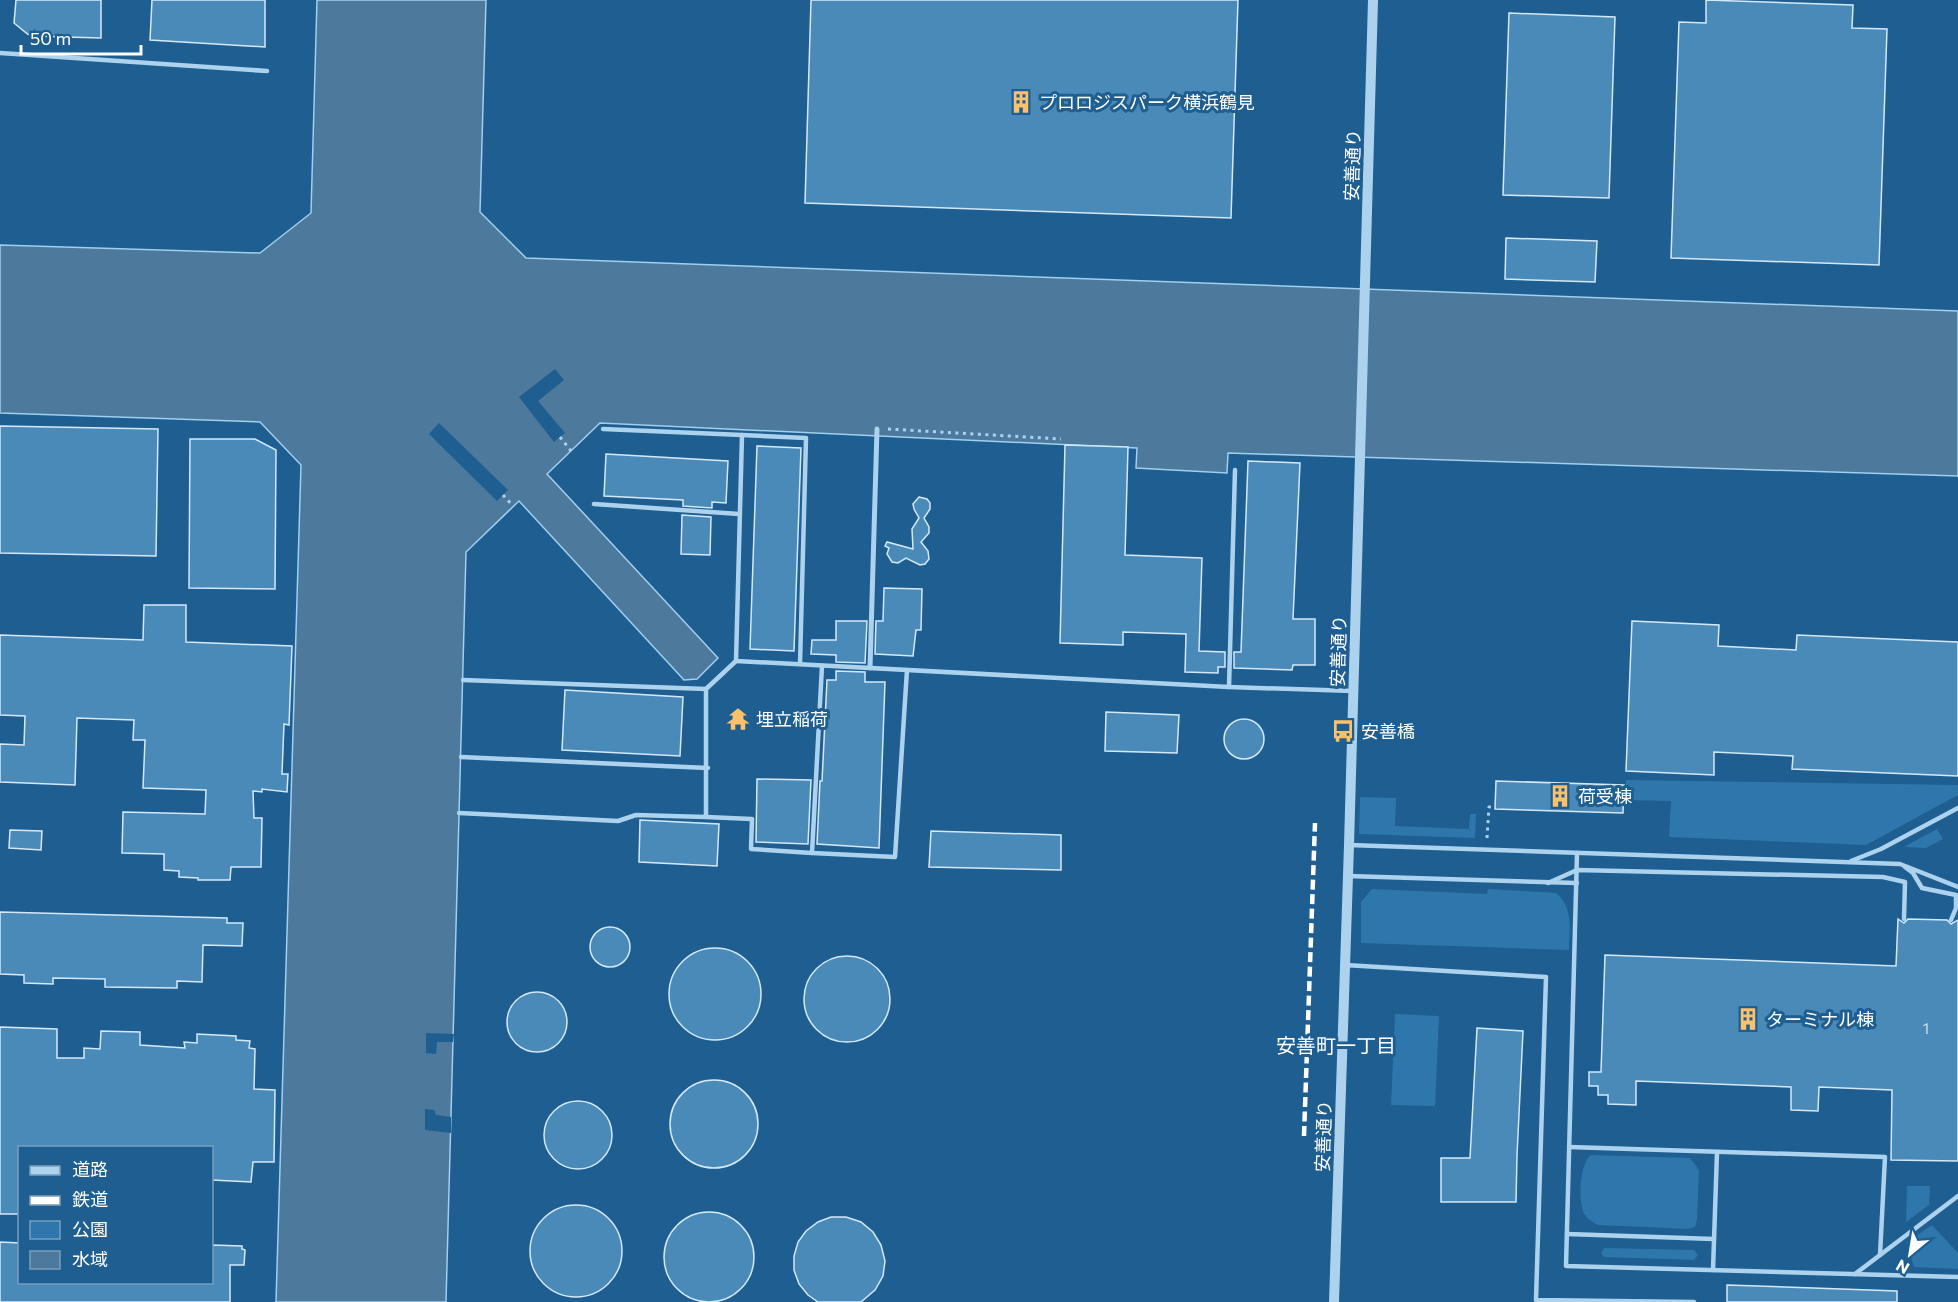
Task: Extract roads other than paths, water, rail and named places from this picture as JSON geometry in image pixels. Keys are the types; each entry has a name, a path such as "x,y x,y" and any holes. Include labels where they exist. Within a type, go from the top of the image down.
{"street":[{"name":"安善通り","path":"1334,1302 1373,0"},
{"path":"870,668 877,429"}],"lane":[{"path":"0,53 267,71"},
{"path":"603,429 806,438 800,664"},
{"path":"736,661 742,435"},
{"path":"1229,687 1235,470"},
{"path":"594,504 739,514"},
{"path":"463,680 706,689 736,661 1229,687 1353,691"},
{"path":"812,853 822,666"},
{"path":"459,813 618,821 636,815 752,819 751,849 895,857 907,670"},
{"path":"706,689 708,768 706,817"},
{"path":"461,757 708,768"},
{"path":"1849,862 1881,849 1958,808"},
{"path":"1349,845 1900,864 1958,887"},
{"path":"1577,853 1566,1266 1958,1276"},
{"path":"1900,864 1913,873 1922,888 1956,895 1956,908 1951,920"},
{"path":"1548,883 1577,870 1883,878 1905,882 1905,919"},
{"path":"1348,876 1577,884"},
{"path":"1345,965 1546,977 1536,1300 1695,1302"},
{"path":"1569,1147 1885,1157 1880,1255"},
{"path":"1713,1270 1717,1152"},
{"path":"1855,1274 1958,1196"},
{"path":"1567,1234 1714,1239"}],"water":[{"path":"317,0 486,0 480,212 526,258 1958,311 1958,476 1228,453 1227,473 1136,468 1137,448 600,423 547,474 718,658 697,679 684,680 519,501 466,552 446,1302 276,1302 301,465 260,422 0,413 0,245 260,253 311,213"}],"railway":[{"path":"1304,1136 1315,823"}],"place":[{"name":"プロロジスパーク横浜鶴見","path":"1021,102"},
{"name":"埋立稲荷","path":"738,719"},
{"name":"安善橋","path":"1343,731"},
{"name":"荷受棟","path":"1560,796"},
{"name":"ターミナル棟","path":"1748,1019"}],"district":[{"name":"安善町一丁目","path":"1336,1045"}]}
